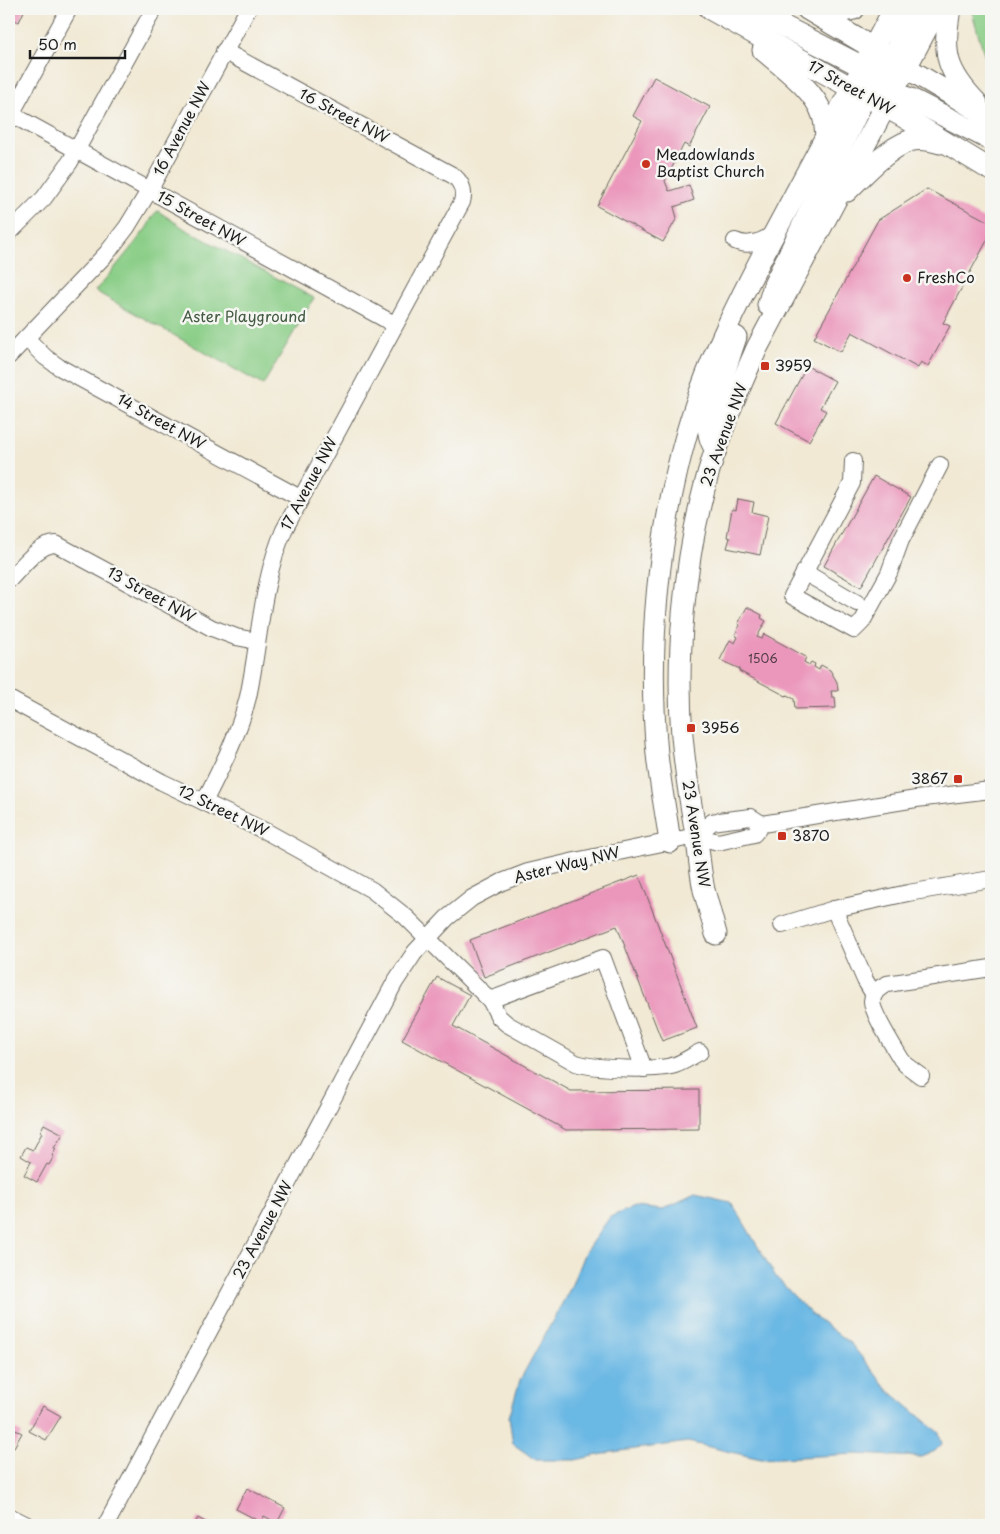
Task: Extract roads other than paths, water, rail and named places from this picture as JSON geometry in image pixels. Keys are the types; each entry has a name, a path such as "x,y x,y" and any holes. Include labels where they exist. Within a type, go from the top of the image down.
{"main road":[{"path":"750,9 911,99 991,140"},
{"path":"809,10 834,13 854,9"},
{"path":"873,48 894,9"},
{"path":"758,348 774,285 916,9"},
{"name":"23 Avenue NW","path":"670,842 657,755 653,655 663,550 675,481 695,408 732,314 826,135 879,81 937,9"},
{"path":"950,9 946,42 952,71 963,88 991,118"},
{"name":"17 Street NW","path":"809,10 873,48 879,81 952,148 991,170"},
{"path":"715,12 789,72 806,90 822,115 826,135"},
{"name":"17 Street NW","path":"715,12 879,81 991,118"},
{"name":"23 Avenue NW","path":"716,934 704,889 682,736 680,697 682,643 694,539 704,489 716,450 741,384 832,206 879,81"},
{"path":"832,206 869,169 900,145 911,140 928,140 952,148"},
{"path":"716,450 709,436 708,418 738,331 756,270"},
{"path":"663,550 666,692 672,768 677,802 683,822 687,829 696,836"}],"street":[{"path":"10,115 69,9"},
{"path":"9,232 44,198 62,175 154,9"},
{"name":"16 Avenue NW","path":"9,356 107,253 128,227 248,9"},
{"name":"16 Street NW","path":"224,51 454,176 462,185"},
{"name":"15 Street NW","path":"10,115 394,324"},
{"name":"17 Avenue NW","path":"204,802 233,741 243,714 252,678 268,577 284,530 394,324 462,202 462,185"},
{"path":"735,240 740,243 758,242 774,233"},
{"name":"14 Street NW","path":"26,338 45,357 59,367 300,498"},
{"path":"853,461 852,483 792,596 854,630 862,622 892,567 901,540 940,465"},
{"name":"13 Street NW","path":"9,580 35,554 47,545 56,544 212,628 236,637 257,641"},
{"path":"804,572 856,603"},
{"name":"12 Street NW","path":"9,699 162,782 269,833 362,884 390,903 427,938 490,1000 499,1017 507,1024 576,1064 587,1067 644,1069 675,1066 700,1052"},
{"path":"696,836 712,822 751,817 762,824 916,799 991,790"},
{"name":"Aster Way NW","path":"427,938 447,918 487,888 511,878 575,861 696,836"},
{"path":"782,924 834,909 908,893 991,879"},
{"path":"834,909 865,980 874,995"},
{"name":"23 Avenue NW","path":"106,1525 395,982 427,938"},
{"path":"490,1000 602,958 644,1069"},
{"path":"920,1076 901,1059 874,1011 872,1000 874,995 881,987 888,984 991,968"}],"water":[{"path":"695,1195 732,1203 776,1277 810,1313 851,1344 889,1391 939,1433 942,1444 935,1451 921,1457 856,1454 761,1459 688,1442 613,1452 575,1460 536,1460 513,1444 509,1417 520,1380 570,1289 585,1252 610,1217 634,1207 663,1210"}],"place":[{"name":"Meadowlands Baptist Church","path":"646,164"},
{"name":"FreshCo","path":"907,278"},
{"name":"3959","path":"765,366"},
{"name":"3956","path":"691,728"},
{"name":"3867","path":"958,779"},
{"name":"3870","path":"782,836"}],"park label":[{"name":"Aster Playground","path":"244,317"}]}
